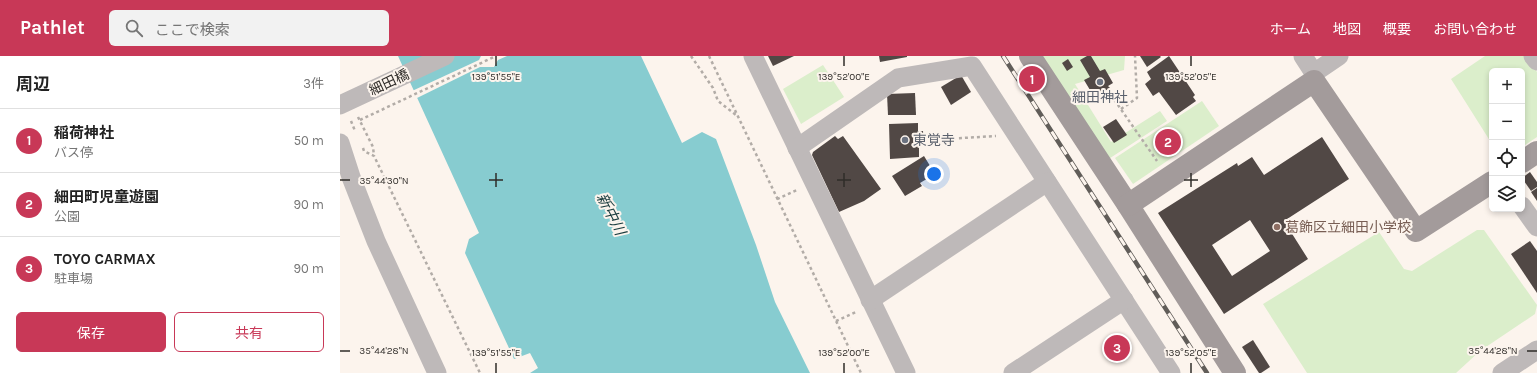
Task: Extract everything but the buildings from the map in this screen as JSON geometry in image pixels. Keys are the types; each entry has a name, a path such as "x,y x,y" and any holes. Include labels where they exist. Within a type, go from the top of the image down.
{"street":[{"name":"細田橋","path":"348,107 445,56"},
{"path":"754,56 797,148 866,304 906,373"},
{"path":"1030,56 1128,205 1235,373"},
{"path":"1302,56 1314,77 1416,231 1489,184"},
{"path":"1128,205 1314,77 1339,56"},
{"path":"1533,56 1537,61"},
{"path":"797,148 898,78 972,66 1171,373"},
{"path":"340,143 346,180 437,373"},
{"path":"1525,160 1537,152"},
{"path":"866,304 1047,182"},
{"path":"1525,210 1537,227"},
{"path":"1013,373 1124,300"},
{"path":"1509,371 1537,350"}],"path":[{"path":"480,373 374,156 373,147 359,119 364,119 496,56"},
{"path":"691,56 713,88 718,102 738,116"},
{"path":"709,56 861,373"},
{"path":"1121,108 1137,98 1135,56"},
{"path":"1111,95 1168,178"},
{"path":"348,107 358,137"},
{"path":"929,140 1004,136 1013,130"},
{"path":"361,144 364,151 374,156"},
{"path":"777,199 802,187"},
{"path":"836,321 866,304"}],"green space":[{"path":"1034,56 1125,56 1124,70 1075,84 1111,142 1160,111 1167,121 1104,162"},
{"path":"1485,56 1525,56 1537,72 1537,137 1525,145 1525,68 1489,68 1489,139 1451,79"},
{"path":"823,65 844,97 801,124 783,89"},
{"path":"1202,101 1219,126 1133,184 1115,158"},
{"path":"1477,230 1484,230 1537,305 1535,314 1480,351 1456,373 1307,373 1263,304 1379,232 1404,269 1412,271"}],"water":[{"name":"新中川","path":"398,56 641,56 682,143 702,132 716,139 756,245 775,302 810,373 530,373 538,368 530,353 514,359 465,253 469,239 479,233"}],"pier":[{"path":"481,56 507,56 498,60 494,67 480,67 415,99 412,91 479,60"}],"railway":[{"path":"1003,56 1207,373"}],"place":[{"name":"稲荷神社","path":"1032,79"},
{"name":"細田神社","path":"1100,82"},
{"name":"東覚寺","path":"905,140"},
{"name":"細田町児童遊園","path":"1168,142"},
{"name":"葛飾区立細田小学校","path":"1277,227"},
{"name":"TOYO CARMAX","path":"1117,348"}]}
